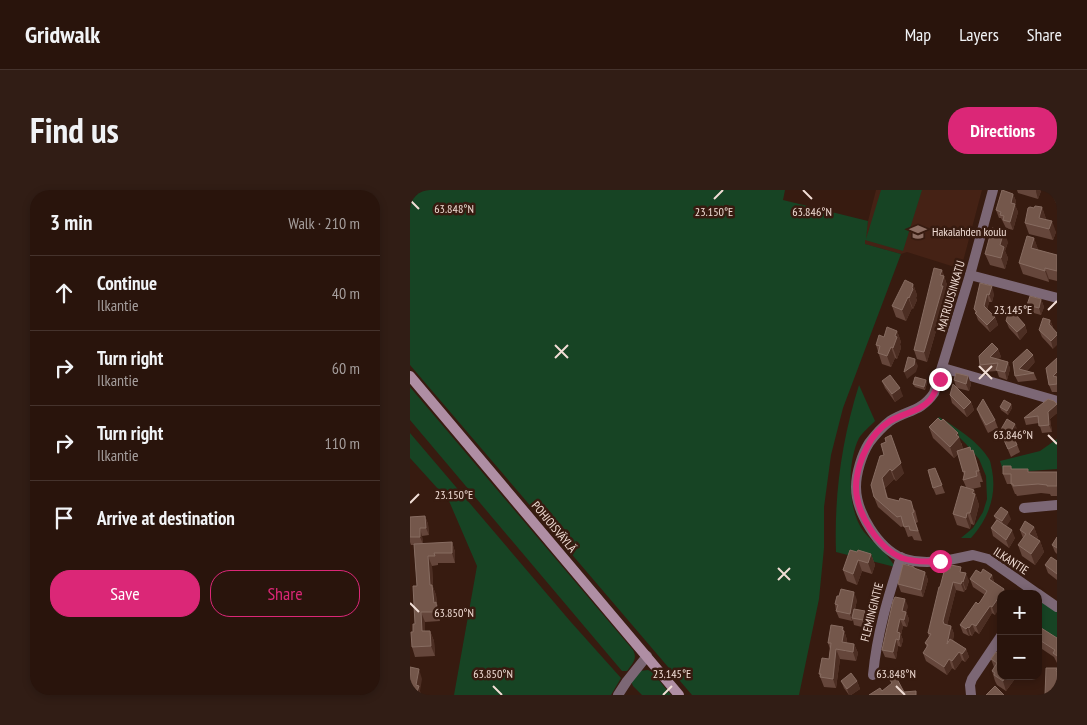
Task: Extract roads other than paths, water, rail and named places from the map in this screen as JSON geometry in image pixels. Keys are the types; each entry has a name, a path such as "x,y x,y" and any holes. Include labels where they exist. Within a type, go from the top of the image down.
{"main road":[{"name":"POHJOISVÄYLÄ","path":"410,376 679,695"}],"street":[{"name":"MATRUUSINKATU","path":"940,379 992,190"},
{"path":"970,274 1057,298"},
{"path":"943,368 1057,401"},
{"name":"ILKANTIE","path":"940,379 934,393 925,404 891,421 876,434 864,453 856,487 867,521 880,541 901,557 928,562 979,556 988,559 1030,590"},
{"path":"1024,508 1057,505"},
{"name":"FLEMINGINTIE","path":"873,675 876,641 887,598 901,557"},
{"name":"ILKANTIE","path":"1042,598 1057,607"},
{"path":"971,695 970,686 972,679 997,642"},
{"path":"618,695 626,681 646,656"}],"place":[{"name":"Hakalahden koulu","path":"918,232"}]}
